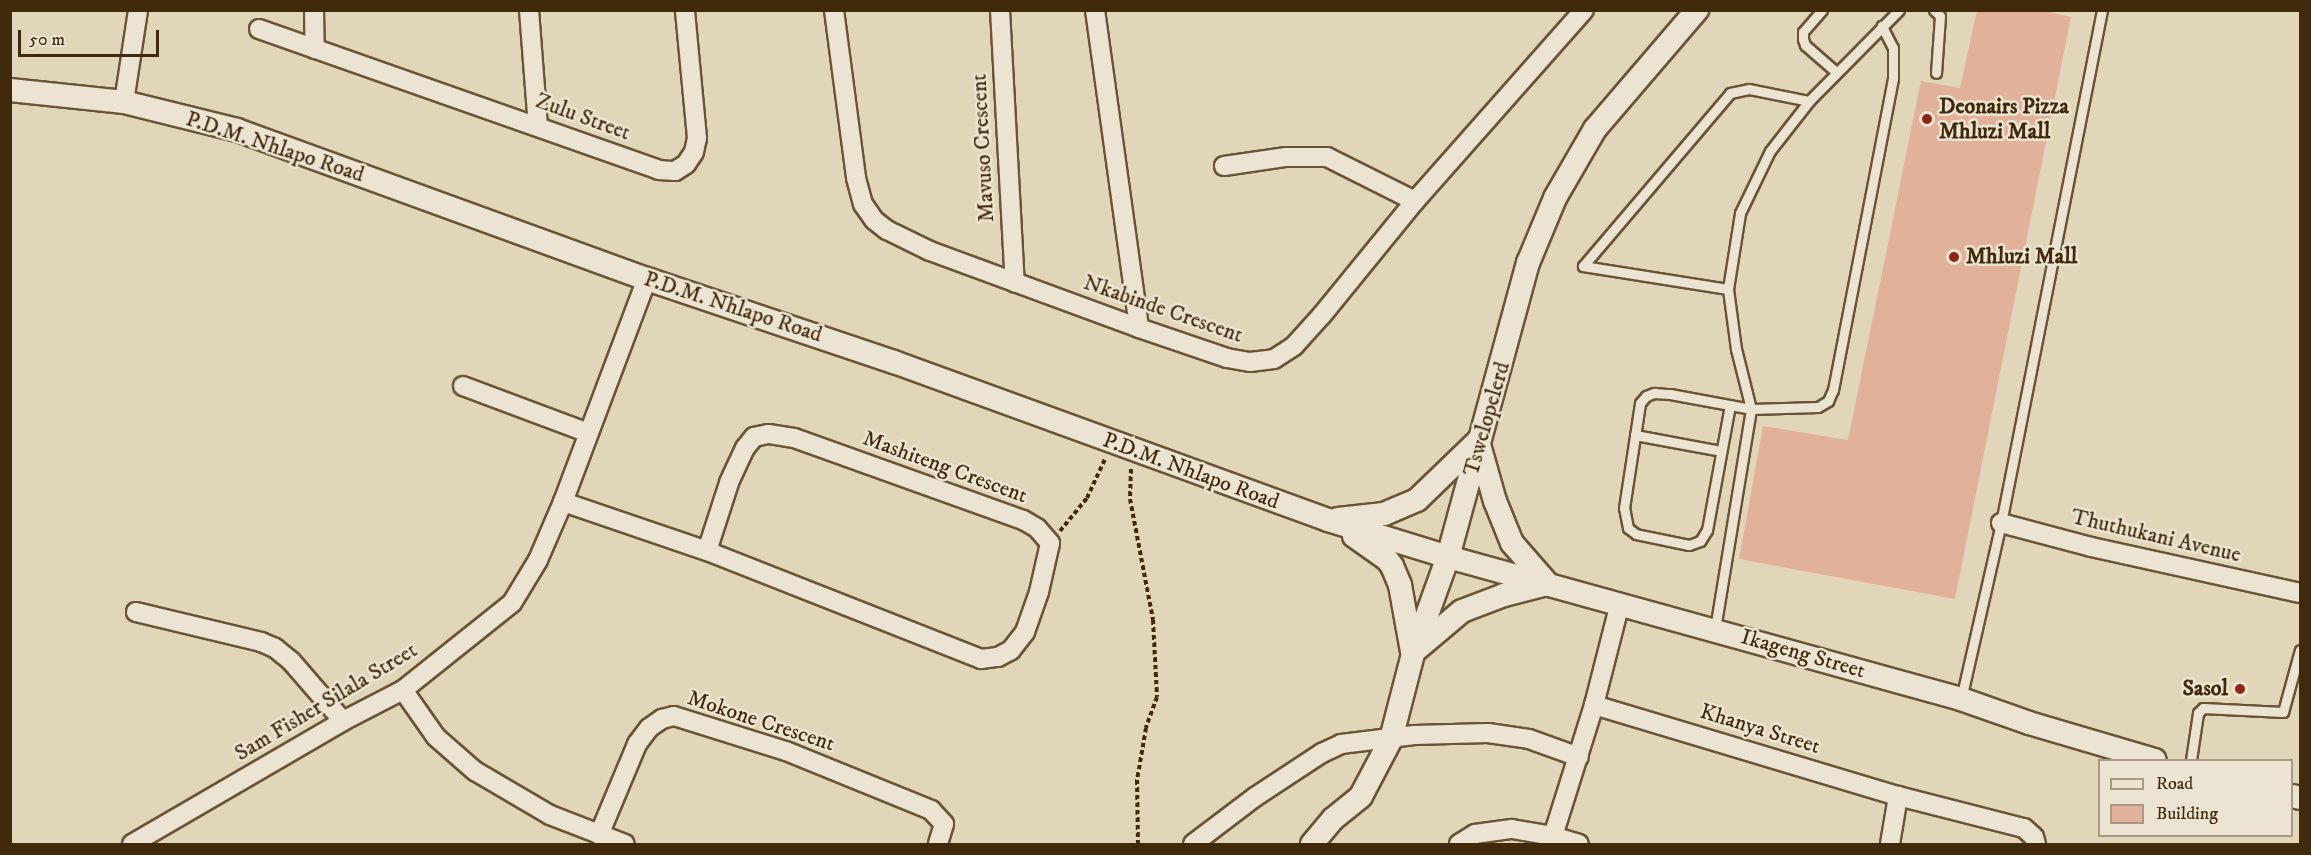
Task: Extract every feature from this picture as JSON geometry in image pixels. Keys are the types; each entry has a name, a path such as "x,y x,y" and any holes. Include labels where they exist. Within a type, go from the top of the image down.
{"street":[{"path":"124,102 138,10"},
{"path":"314,10 315,49"},
{"path":"529,10 538,126"},
{"name":"Zulu Street","path":"259,29 659,170 675,171 686,164 694,152 697,138 685,10"},
{"name":"Nkabinde Crescent","path":"834,10 856,178 868,212 887,230 930,251 1015,283 1227,358 1250,362 1274,359 1294,346 1415,201 1584,10"},
{"name":"Mavuso Crescent","path":"1000,10 1015,283"},
{"path":"1095,10 1139,328"},
{"name":"Tswelopelerd","path":"1312,844 1334,819 1361,796 1391,739 1413,654 1449,557 1478,441 1514,323 1528,263 1555,198 1595,129 1697,10"},
{"name":"P.D.M. Nhlapo Road","path":"10,90 124,102 237,130 647,279 883,358 1328,520 1449,557"},
{"path":"1224,166 1286,157 1327,157 1415,201"},
{"name":"Sam Fisher Silala Street","path":"132,844 343,721 403,690 512,603 538,560 647,279"},
{"path":"463,386 589,433"},
{"name":"Mashiteng Crescent","path":"707,551 729,483 746,448 754,437 768,434 794,438 1023,520 1037,528 1050,543"},
{"path":"1328,520 1384,514 1417,500 1478,441 1495,501 1512,543 1548,584 1504,595 1462,611 1445,623 1413,654"},
{"path":"562,502 707,551 981,659 998,657 1011,650 1024,632 1039,592 1050,543"},
{"path":"1328,520 1369,544 1392,566 1400,585 1413,654"},
{"name":"Thuthukani Avenue","path":"2001,523 2091,547 2301,593"},
{"name":"Ikageng Street","path":"1449,557 1960,699 2030,723 2152,759"},
{"path":"1553,836 1594,705 1620,603"},
{"path":"136,612 261,642 274,648 291,661 343,721"},
{"path":"403,690 436,737 475,771 550,815 624,844"},
{"name":"Khanya Street","path":"1594,705 1898,796 2024,828 2034,837 2036,844"},
{"name":"Mokone Crescent","path":"599,835 637,744 649,728 662,719 674,716 786,751 931,810 944,824 938,844"},
{"path":"1193,844 1255,797 1322,753 1341,744 1414,735 1488,733 1529,739 1579,756"},
{"path":"1890,844 1898,796"},
{"path":"1459,844 1475,834 1512,829 1553,836 1579,844"}],"lane":[{"path":"1822,10 1803,32 1803,39 1805,45 1836,72"},
{"path":"1714,629 1750,409 1736,349 1728,289 1738,222 1747,193 1770,151 1809,101 1899,10"},
{"path":"1934,10 1940,16 1936,73"},
{"path":"1960,699 2001,523 2102,10"},
{"path":"1730,405 1707,530 1700,541 1689,545 1636,534 1628,528 1624,508 1640,403 1646,396 1654,393 1730,405 1750,409 1818,407 1828,401 1833,390 1893,78 1893,48 1882,26"},
{"path":"1728,289 1583,266 1731,93 1749,89 1809,101"},
{"path":"1635,435 1721,451"},
{"path":"2191,759 2198,713 2203,708 2283,712 2301,650"}],"path":[{"path":"1050,543 1087,498 1122,446"},
{"path":"1122,446 1153,620 1157,697 1146,728 1137,780 1138,844"}],"building":[{"name":"Mhluzi Mall","path":"1977,10 2039,10 2071,17 1955,599 1739,559 1763,426 1848,440 1921,81 1960,88"}],"place":[{"name":"Deonairs Pizza Mhluzi Mall","path":"1927,119"},
{"name":"Mhluzi Mall","path":"1954,257"},
{"name":"Sasol","path":"2240,689"}]}
